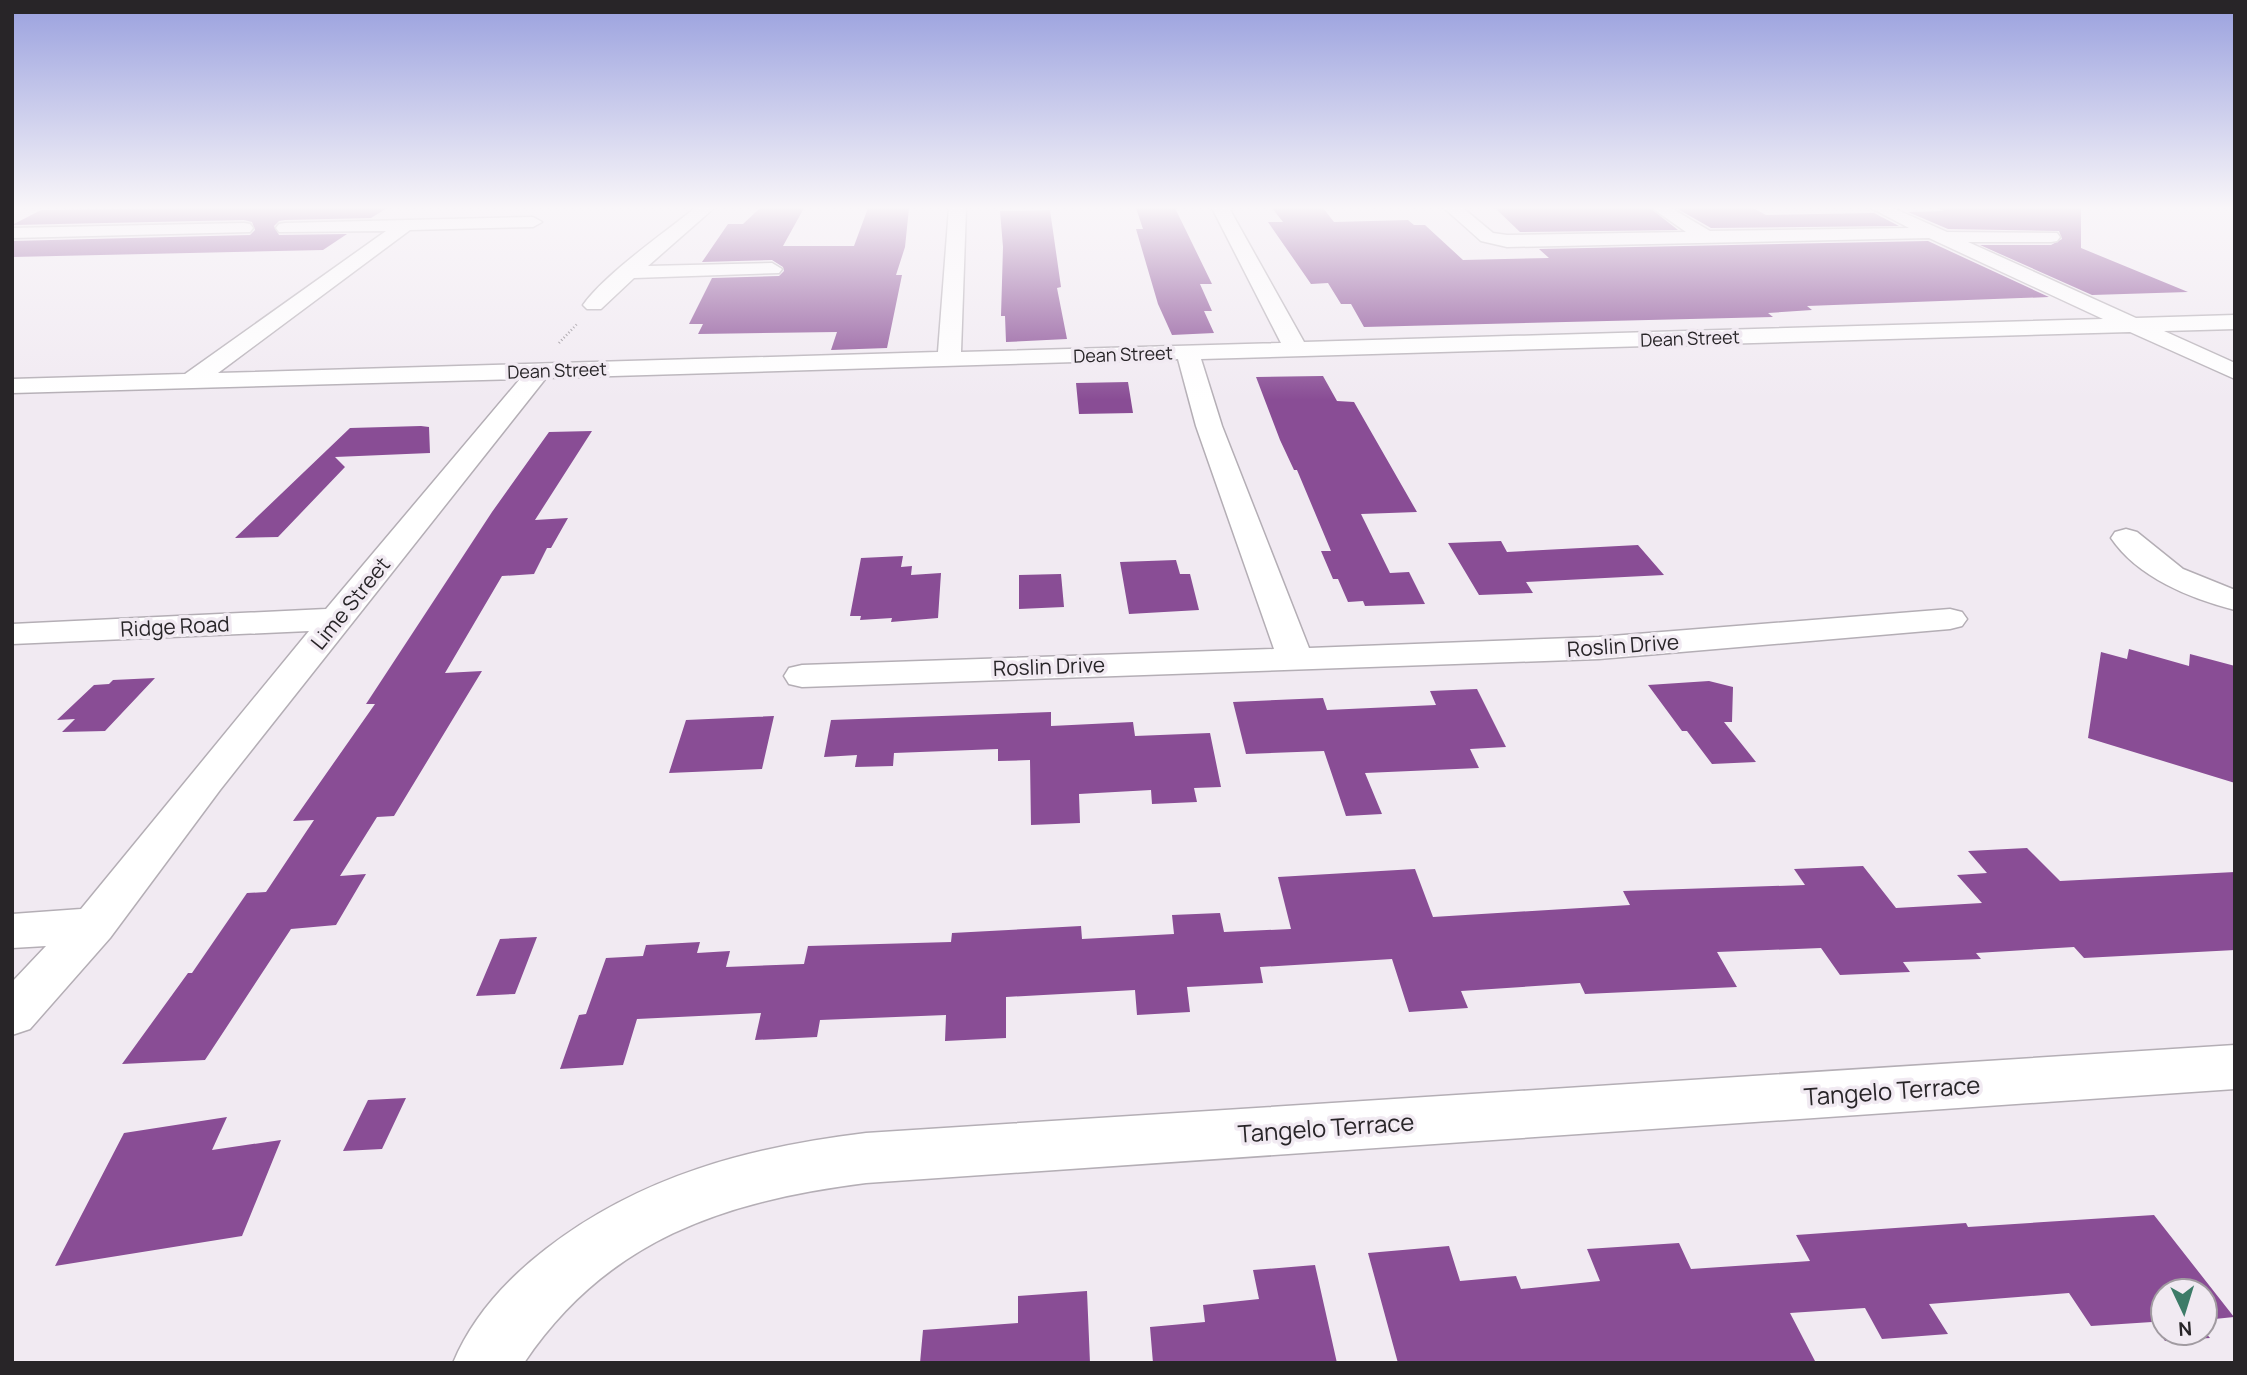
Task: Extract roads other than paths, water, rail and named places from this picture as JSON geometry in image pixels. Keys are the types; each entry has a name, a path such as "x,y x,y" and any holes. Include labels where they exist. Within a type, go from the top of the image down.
{"street":[{"path":"191,381 341,272"},
{"path":"594,305 629,272"},
{"path":"949,359 954,272"},
{"path":"1255,272 1296,349"},
{"path":"2020,272 2235,372"},
{"name":"Dean Street","path":"12,386 2235,322"},
{"path":"1186,352 1209,426 1295,657"},
{"name":"Lime Street","path":"12,1015 94,926 206,781 500,415 540,370"},
{"path":"2126,538 2172,576 2210,593 2235,600"},
{"name":"Ridge Road","path":"12,634 338,619"},
{"name":"Roslin Drive","path":"802,676 1599,648 1950,619"},
{"path":"12,932 94,926"},
{"name":"Tangelo Terrace","path":"485,1363 530,1302 590,1248 661,1207 738,1179 802,1165 893,1156 2235,1067"}]}
